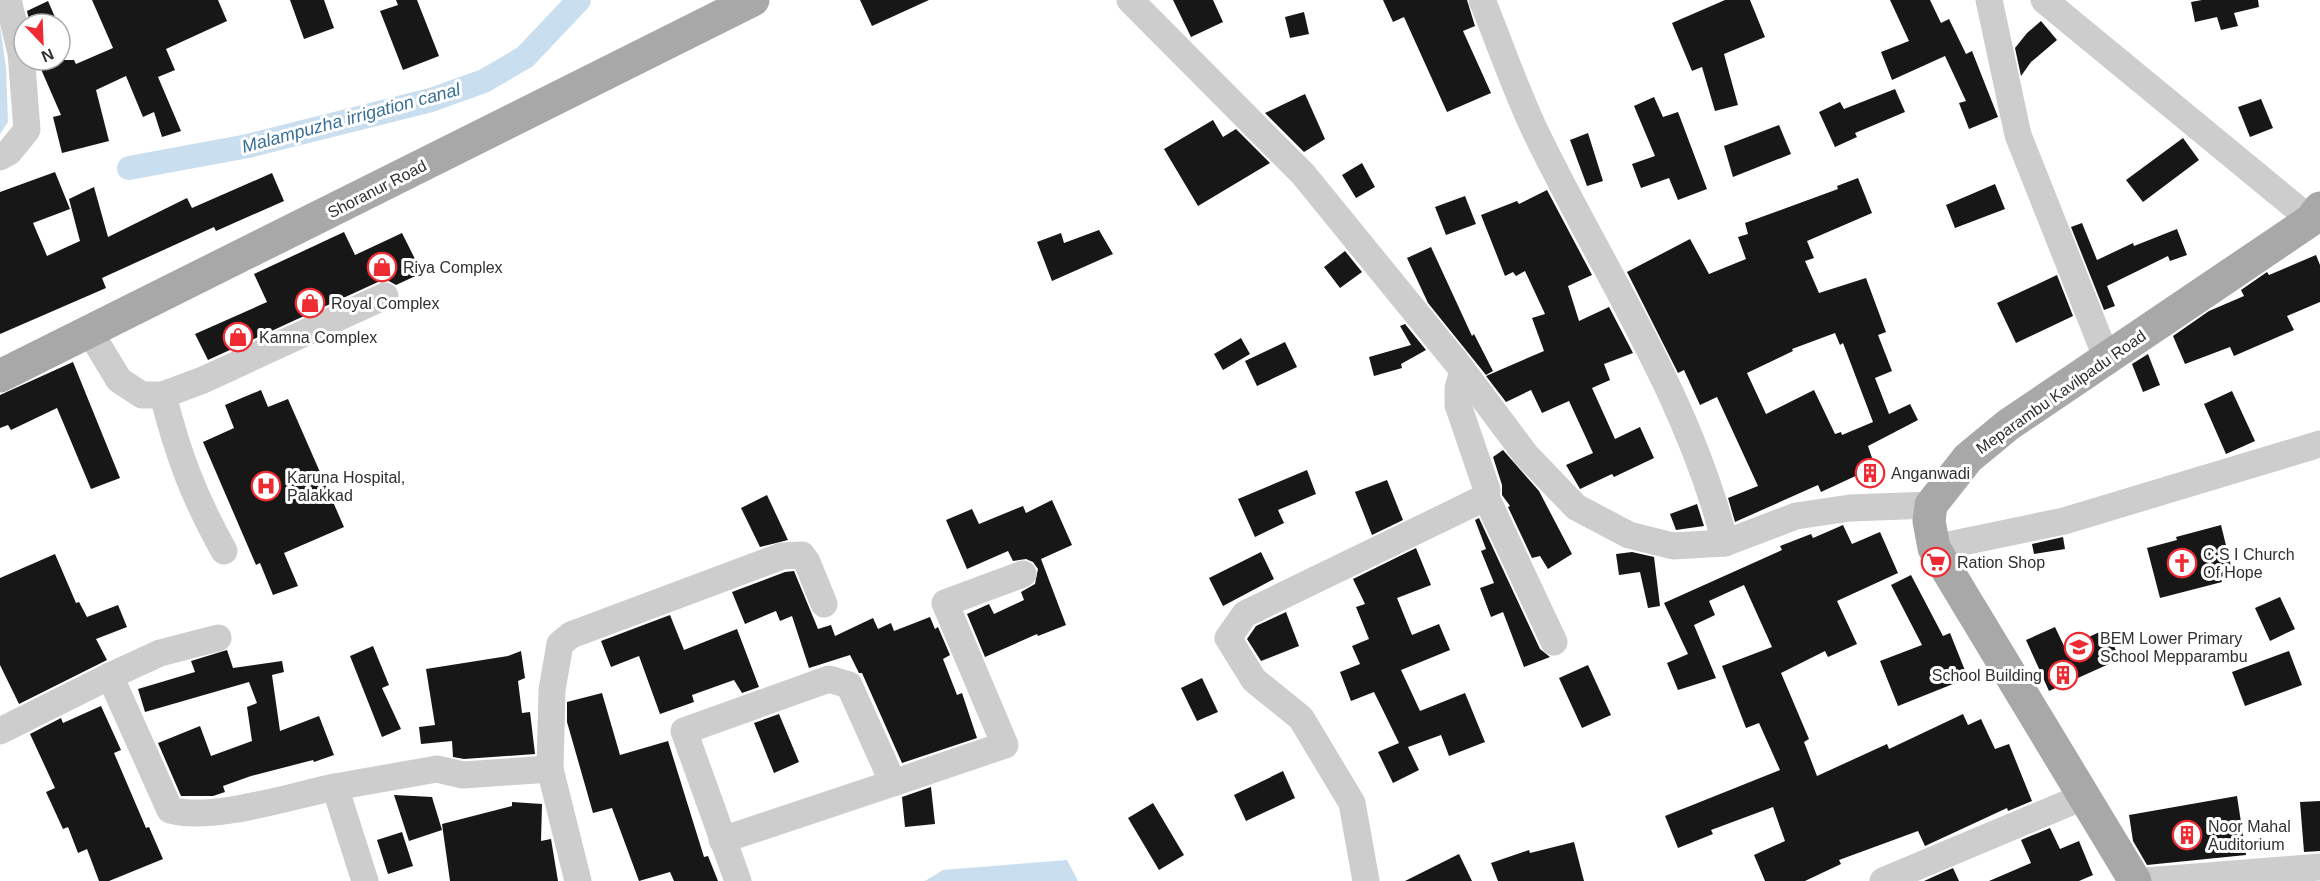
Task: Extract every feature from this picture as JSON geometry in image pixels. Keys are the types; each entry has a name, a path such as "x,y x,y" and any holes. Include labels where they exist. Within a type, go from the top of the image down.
{"main road":[{"name":"Shoranur Road","path":"0,376 753,0"},
{"name":"Meparambu Kavilpadu Road","path":"1931,505 1968,458 2008,426 2315,214"},
{"path":"1931,505 1929,521 1934,548 2135,881"}],"street":[{"path":"0,157 9,152 27,130 21,53 8,0"},
{"path":"1130,0 1303,174 1463,371 1526,455 1576,507 1629,535 1673,546 1725,543 1796,516 1850,508 1931,505"},
{"path":"1482,0 1538,138 1651,349 1714,497 1725,543"},
{"path":"1989,0 2018,135 2107,359"},
{"path":"2044,0 2315,214"},
{"path":"90,332 119,380 142,395 163,395 203,380 385,296"},
{"path":"1463,371 1458,388 1458,405 1487,490 1486,497 1554,642"},
{"path":"163,395 175,443 196,501 224,551"},
{"path":"1934,548 2064,521 2320,444"},
{"path":"1366,881 1352,802 1301,718 1254,680 1228,638 1245,614 1486,497"},
{"path":"578,881 550,769 552,690 560,644 571,635 789,555 802,555 807,562 824,604"},
{"path":"722,840 1005,745 945,603 1023,574"},
{"path":"0,731 160,653 218,638"},
{"path":"110,676 171,810 186,814 214,812 437,769 463,775 550,769"},
{"path":"738,881 684,731 829,679 849,685 894,783"},
{"path":"335,787 365,881"},
{"path":"1883,881 2085,796"},
{"path":"2145,881 2320,867"}],"water":[{"path":"0,25 6,68 8,122 0,134"},
{"path":"1067,860 1078,881 925,881 943,870"}],"building":[{"path":"92,0 218,0 227,21 166,49 175,70 158,77 181,131 162,137 154,112 143,117 126,76 96,90 109,141 62,153 53,117 61,115 42,72 72,72 72,60 76,64 113,48"},
{"path":"290,0 324,0 334,28 304,39"},
{"path":"396,0 417,0 439,56 403,70 380,11 398,5"},
{"path":"860,0 929,0 872,26"},
{"path":"1173,0 1213,0 1223,22 1191,37"},
{"path":"1383,0 1467,0 1475,26 1463,31 1491,93 1447,112 1404,17 1393,22"},
{"path":"1725,0 1750,0 1765,37 1724,54 1738,105 1715,111 1702,67 1692,71 1672,23"},
{"path":"1890,0 1930,0 1941,23 1949,19 1966,54 1972,51 1998,117 1969,129 1959,103 1966,101 1945,56 1892,80 1881,52 1909,41"},
{"path":"2258,0 2259,7 2234,13 2238,26 2221,30 2217,17 2195,22 2191,2"},
{"path":"48,1 53,12 27,12"},
{"path":"1304,12 1309,34 1290,38 1285,17"},
{"path":"2041,21 2057,40 2031,62 2021,76 2015,48"},
{"path":"1895,89 1905,112 1855,133 1857,137 1835,147 1819,112 1840,102 1844,109"},
{"path":"1305,94 1325,139 1304,152 1265,113"},
{"path":"1654,97 1663,117 1678,112 1707,189 1678,200 1669,178 1641,188 1632,164 1655,156 1634,106"},
{"path":"2261,99 2273,128 2250,137 2238,107"},
{"path":"1213,120 1223,137 1236,129 1270,163 1198,206 1164,149"},
{"path":"1779,125 1791,154 1733,177 1724,146"},
{"path":"1588,133 1603,181 1587,186 1570,140"},
{"path":"2183,138 2199,160 2143,202 2126,180"},
{"path":"1362,163 1375,187 1356,198 1342,175"},
{"path":"55,172 70,209 33,223 47,256 80,241 69,199 94,187 108,237 187,198 192,208 272,173 284,201 216,231 214,227 102,278 106,288 0,334 0,192"},
{"path":"1858,178 1872,213 1807,241 1814,258 1805,261 1819,293 1866,278 1886,332 1878,335 1892,371 1875,378 1889,414 1910,404 1918,420 1868,446 1875,467 1821,492 1818,485 1735,522 1728,498 1758,486 1717,397 1700,405 1684,370 1678,373 1627,272 1690,239 1709,274 1746,259 1738,237 1748,234 1745,223 1838,189 1837,186","holes":["1835,333 1840,345 1843,343 1873,422 1842,435 1841,432 1835,434 1814,390 1766,414 1747,373 1793,351 1792,349"]},
{"path":"1995,184 2005,209 1955,228 1946,205"},
{"path":"1547,190 1592,275 1568,286 1579,321 1609,307 1633,353 1604,364 1610,380 1592,388 1615,439 1640,427 1654,458 1614,477 1612,474 1580,489 1566,465 1593,453 1569,401 1542,413 1531,390 1506,402 1486,376 1544,351 1532,318 1545,314 1525,271 1516,276 1513,272 1505,276 1481,215 1517,201 1519,204"},
{"path":"1465,196 1476,224 1446,235 1435,207"},
{"path":"2082,223 2097,260 2133,243 2134,246 2177,229 2187,255 2170,261 2168,256 2107,286 2115,306 2104,310 2071,227"},
{"path":"1099,230 1113,254 1052,281 1037,242 1061,233 1064,243"},
{"path":"344,232 355,255 402,233 422,273 396,285 387,280 378,282 208,360 195,334 267,302 254,274"},
{"path":"1431,247 1472,336 1474,334 1493,371 1486,375 1428,303 1407,258"},
{"path":"1345,251 1362,272 1340,288 1324,267"},
{"path":"2316,255 2320,265 2320,302 2287,316 2294,330 2234,356 2230,347 2185,364 2173,336 2209,311 2244,296 2241,290 2267,272 2269,275"},
{"path":"2057,275 2073,316 2016,343 1997,303"},
{"path":"1405,324 1426,350 1401,364 1402,368 1374,376 1369,357 1411,345 1400,326"},
{"path":"1241,338 1250,354 1223,370 1214,354"},
{"path":"1285,342 1297,367 1257,386 1245,361"},
{"path":"2148,354 2160,385 2143,392 2132,364"},
{"path":"73,362 120,478 91,489 57,408 11,430 8,425 0,428 0,395"},
{"name":"Karuna Hospital, Palakkad","path":"261,390 268,407 288,399 344,527 284,553 298,586 273,595 260,563 256,565 203,442 234,428 225,405"},
{"path":"2232,391 2255,441 2226,454 2204,404"},
{"path":"1503,450 1539,491 1572,554 1548,569 1540,556 1532,558 1508,507 1510,506 1502,495 1502,485 1493,457"},
{"path":"1307,470 1316,494 1278,510 1284,523 1255,537 1238,499"},
{"path":"1387,480 1403,520 1372,535 1355,492"},
{"path":"767,495 788,540 760,547 741,508"},
{"path":"1052,500 1072,545 1041,559 1066,625 1038,636 1037,634 985,657 967,614 989,604 994,614 1024,600 1021,592 1035,584 1038,569 1033,562 1026,559 1013,561 1008,551 967,569 946,520 972,509 979,524 1023,506 1026,513"},
{"path":"1697,504 1704,526 1676,530 1670,514"},
{"path":"1479,518 1540,649 1550,657 1524,667 1503,612 1491,617 1480,588 1494,583 1481,551 1486,549 1475,520"},
{"path":"1843,525 1852,544 1880,532 1898,573 1837,601 1857,644 1828,657 1825,651 1781,673 1809,739 1804,742 1817,776 1887,744 1889,749 1963,714 1968,725 1981,719 1995,749 2009,744 2032,801 2008,811 2007,808 1925,846 1918,831 1839,860 1841,864 1805,881 1765,881 1754,855 1785,841 1773,807 1711,830 1713,834 1678,848 1665,816 1780,770 1759,723 1746,728 1722,666 1772,647 1744,585 1709,601 1715,615 1694,625 1716,678 1678,690 1667,663 1688,654 1664,603 1782,550 1780,546 1811,534 1813,538"},
{"path":"2221,525 2233,574 2220,577 2222,582 2160,598 2147,548 2177,540 2176,537"},
{"path":"2063,537 2065,549 2034,554 2032,544"},
{"path":"1416,548 1431,585 1397,598 1412,635 1439,624 1450,650 1401,670 1420,711 1465,693 1485,742 1449,756 1441,735 1408,747 1419,770 1393,783 1378,752 1399,743 1374,692 1351,701 1340,672 1360,664 1352,646 1369,639 1356,607 1365,604 1353,579"},
{"path":"1261,552 1274,579 1223,606 1209,578"},
{"path":"1632,552 1654,557 1660,606 1648,608 1640,572 1619,575 1616,554"},
{"path":"55,554 76,603 79,602 87,617 118,605 127,627 96,639 107,660 19,704 0,665 0,578"},
{"path":"794,571 818,629 831,625 835,636 873,618 878,629 891,623 894,631 930,617 935,629 938,627 950,655 943,659 957,695 962,693 977,738 902,763 862,673 859,673 850,655 809,668 792,616 780,621 776,611 745,624 732,592 785,572"},
{"path":"1911,575 1943,636 1950,633 1968,678 1898,706 1880,661 1922,645 1891,585"},
{"path":"2280,597 2295,629 2270,641 2255,608"},
{"path":"1286,612 1299,646 1261,661 1247,639 1256,626"},
{"path":"670,615 684,650 737,629 759,687 742,693 734,680 692,695 694,702 660,714 639,656 611,667 601,641"},
{"name":"School Building","path":"2055,627 2065,648 2106,629 2120,659 2049,691 2026,640"},
{"path":"373,646 389,685 382,688 401,729 382,737 350,656"},
{"path":"227,650 233,668 282,661 284,672 272,675 280,731 319,716 334,755 314,762 313,760 251,776 223,786 225,792 213,796 181,796 158,743 200,726 211,756 252,741 247,707 257,703 249,682 145,712 138,689 195,672 191,661"},
{"path":"521,651 525,678 518,681 522,713 530,712 535,754 464,759 453,757 452,741 421,744 419,727 435,725 426,669 508,656"},
{"path":"2289,651 2302,685 2245,706 2232,672"},
{"path":"1588,665 1611,715 1582,728 1559,678"},
{"path":"1202,678 1218,712 1197,721 1181,688"},
{"path":"602,693 620,755 668,741 704,857 708,856 718,881 674,881 670,872 639,881 612,808 593,813 567,722 567,702"},
{"path":"101,706 121,750 114,753 146,828 149,827 163,859 109,881 99,881 87,849 78,853 68,827 63,829 46,792 55,788 30,734 61,718 63,723"},
{"path":"779,714 799,762 774,773 754,723"},
{"path":"1283,771 1295,798 1246,821 1234,795"},
{"path":"931,787 935,824 905,827 902,797"},
{"path":"394,795 432,797 442,830 409,841"},
{"name":"Noor Mahal Auditorium","path":"2237,796 2246,855 2147,865 2133,841 2129,815"},
{"path":"2320,801 2320,851 2304,852 2300,802"},
{"path":"512,802 542,804 541,841 551,839 558,881 450,881 442,824 512,806"},
{"path":"1153,803 1184,855 1159,870 1128,818"},
{"path":"2050,828 2060,849 2079,841 2093,875 2079,881 1989,881 2031,863 2021,840"},
{"path":"402,832 413,866 388,874 377,840"},
{"path":"1574,842 1584,881 1498,881 1491,863 1529,850 1530,853"},
{"path":"1459,854 1472,881 1405,881"},
{"path":"1953,868 1959,881 1924,881"}],"waterway":[{"name":"Malampuzha irrigation canal","path":"129,168 248,146 431,100 484,81 525,57 579,0"}],"place":[{"name":"Riya Complex","path":"382,267"},
{"name":"Royal Complex","path":"310,303"},
{"name":"Kamna Complex","path":"238,337"},
{"name":"Anganwadi","path":"1870,473"},
{"name":"Karuna Hospital, Palakkad","path":"266,486"},
{"name":"Ration Shop","path":"1936,562"},
{"name":"C S I Church Of Hope","path":"2182,563"},
{"name":"BEM Lower Primary School Mepparambu","path":"2079,647"},
{"name":"School Building","path":"2063,675"},
{"name":"Noor Mahal Auditorium","path":"2187,835"}]}
